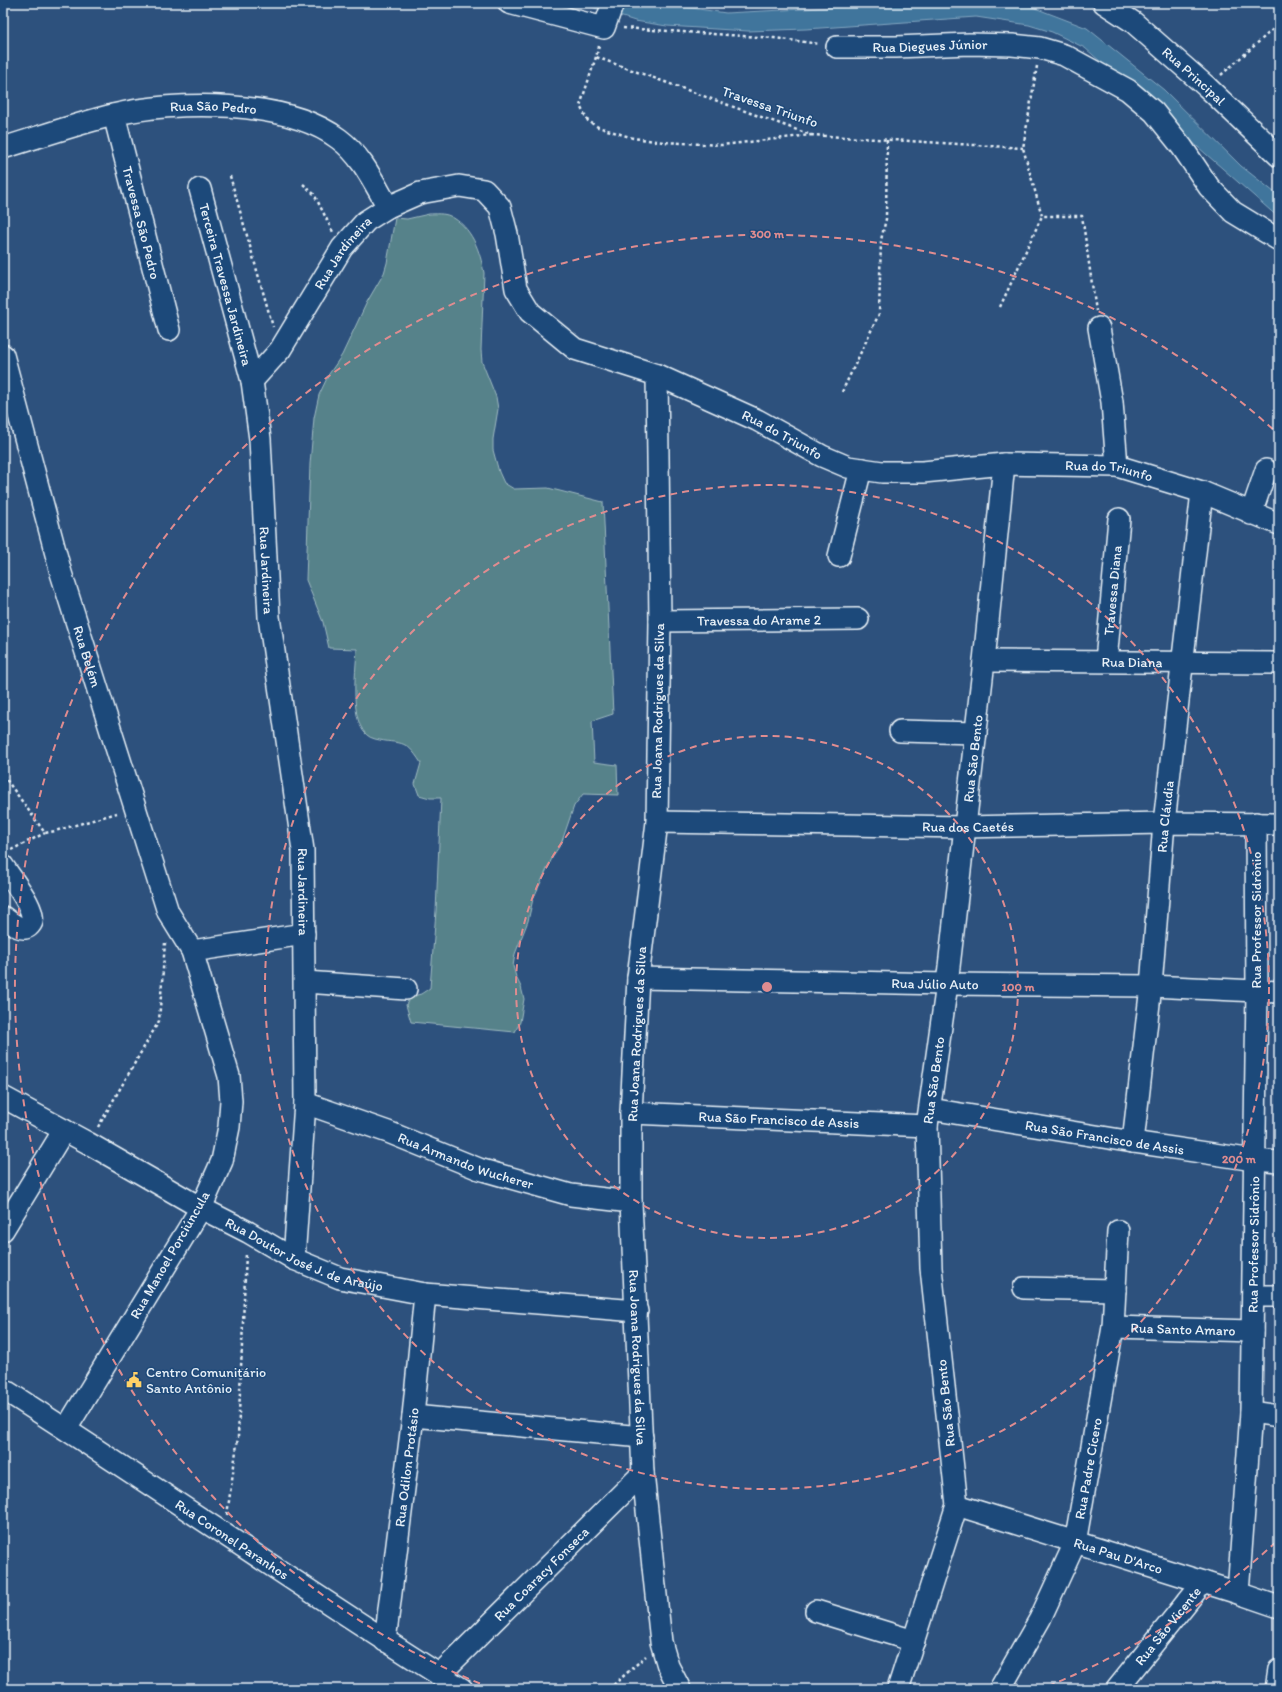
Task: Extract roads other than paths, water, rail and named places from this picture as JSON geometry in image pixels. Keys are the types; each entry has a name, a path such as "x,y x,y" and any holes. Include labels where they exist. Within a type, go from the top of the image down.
{"street":[{"path":"509,3 608,16"},
{"name":"Rua Principal","path":"1104,3 1134,22 1207,87 1279,156"},
{"name":"Rua Diegues Júnior","path":"837,47 896,47 969,44 1040,48 1064,55 1128,90 1154,112 1182,147 1209,186 1233,212 1279,240"},
{"name":"Rua São Pedro","path":"3,148 114,115 168,107 215,107 267,110 299,118 339,139 354,153 369,174 388,207"},
{"name":"Travessa São Pedro","path":"114,115 169,330"},
{"name":"Rua do Triunfo","path":"388,207 420,193 459,186 484,190 500,207 508,234 516,289 530,312 544,325 575,348 657,375 757,420 822,456 848,467 882,472 923,472 1004,464 1117,466 1202,492 1251,514 1279,524"},
{"name":"Terceira Travessa Jardineira","path":"200,189 252,380"},
{"name":"Rua Jardineira","path":"294,1259 305,1103 303,850 268,617 260,439 252,380 280,350 342,248 366,221 388,207"},
{"path":"1099,328 1112,402 1117,466"},
{"name":"Rua Belém","path":"5,367 62,573 168,912 192,951"},
{"name":"Rua Joana Rodrigues da Silva","path":"657,375 660,621 657,822 638,978 631,1113 631,1202 643,1473 661,1642 668,1666 680,1689"},
{"name":"Rua São Bento","path":"898,1689 957,1505 930,1268 928,1117 947,984 984,661 1004,464"},
{"path":"839,556 861,469"},
{"path":"1251,514 1266,470"},
{"name":"Rua Cláudia","path":"1133,1142 1151,986 1164,823 1202,492"},
{"name":"Travessa Diana","path":"1106,661 1119,519"},
{"name":"Travessa do Arame 2","path":"660,621 858,619"},
{"name":"Rua Diana","path":"984,661 1279,663"},
{"path":"900,731 976,733"},
{"name":"Rua dos Caetés","path":"657,822 964,827 1164,823 1279,824"},
{"name":"Rua Professor Sidrônio","path":"1238,1593 1251,1412 1257,990 1256,823"},
{"path":"3,866 30,906 33,919 28,928 22,928 3,917"},
{"path":"192,951 304,934"},
{"name":"Rua Manoel Porciúncula","path":"66,1429 201,1208 222,1161 229,1127 231,1101 229,1076 192,951"},
{"name":"Rua Júlio Auto","path":"638,978 1151,986 1279,992"},
{"path":"305,982 406,989"},
{"name":"Rua Doutor José J. de Araújo","path":"3,1097 88,1143 201,1208 248,1232 294,1259 340,1278 425,1294 637,1311"},
{"name":"Rua Armando Wucherer","path":"305,1103 388,1132 479,1169 571,1195 631,1202"},
{"name":"Rua São Francisco de Assis","path":"631,1113 928,1117 1133,1142 1254,1160 1279,1162"},
{"path":"3,1230 64,1130"},
{"name":"Rua Padre Cícero","path":"1000,1689 1040,1619 1074,1543 1113,1327 1118,1231"},
{"path":"1024,1288 1115,1290"},
{"name":"Rua Odilon Protásio","path":"385,1641 413,1416 425,1294"},
{"path":"1253,1296 1279,1296"},
{"name":"Rua Santo Amaro","path":"1113,1327 1252,1331"},
{"name":"Rua Coronel Paranhos","path":"3,1390 66,1429 385,1641 462,1689"},
{"path":"1251,1412 1279,1416"},
{"path":"413,1416 642,1437"},
{"name":"Rua Coaracy Fonseca","path":"439,1675 643,1473"},
{"name":"Rua Pau D'Arco","path":"957,1505 1279,1607"},
{"name":"Rua São Vicente","path":"1117,1689 1203,1582"},
{"path":"816,1611 914,1641"},
{"path":"1276,1689 1279,1670"}],"water":[{"path":"579,3 657,3 726,13 952,3 1027,5 1087,28 1164,90 1241,166 1279,196 1279,218 1085,48 1052,32 1029,25 976,17 806,29 748,31 667,26 635,21"}],"place":[{"name":"Centro Comunitário Santo Antônio","path":"134,1380"}]}
